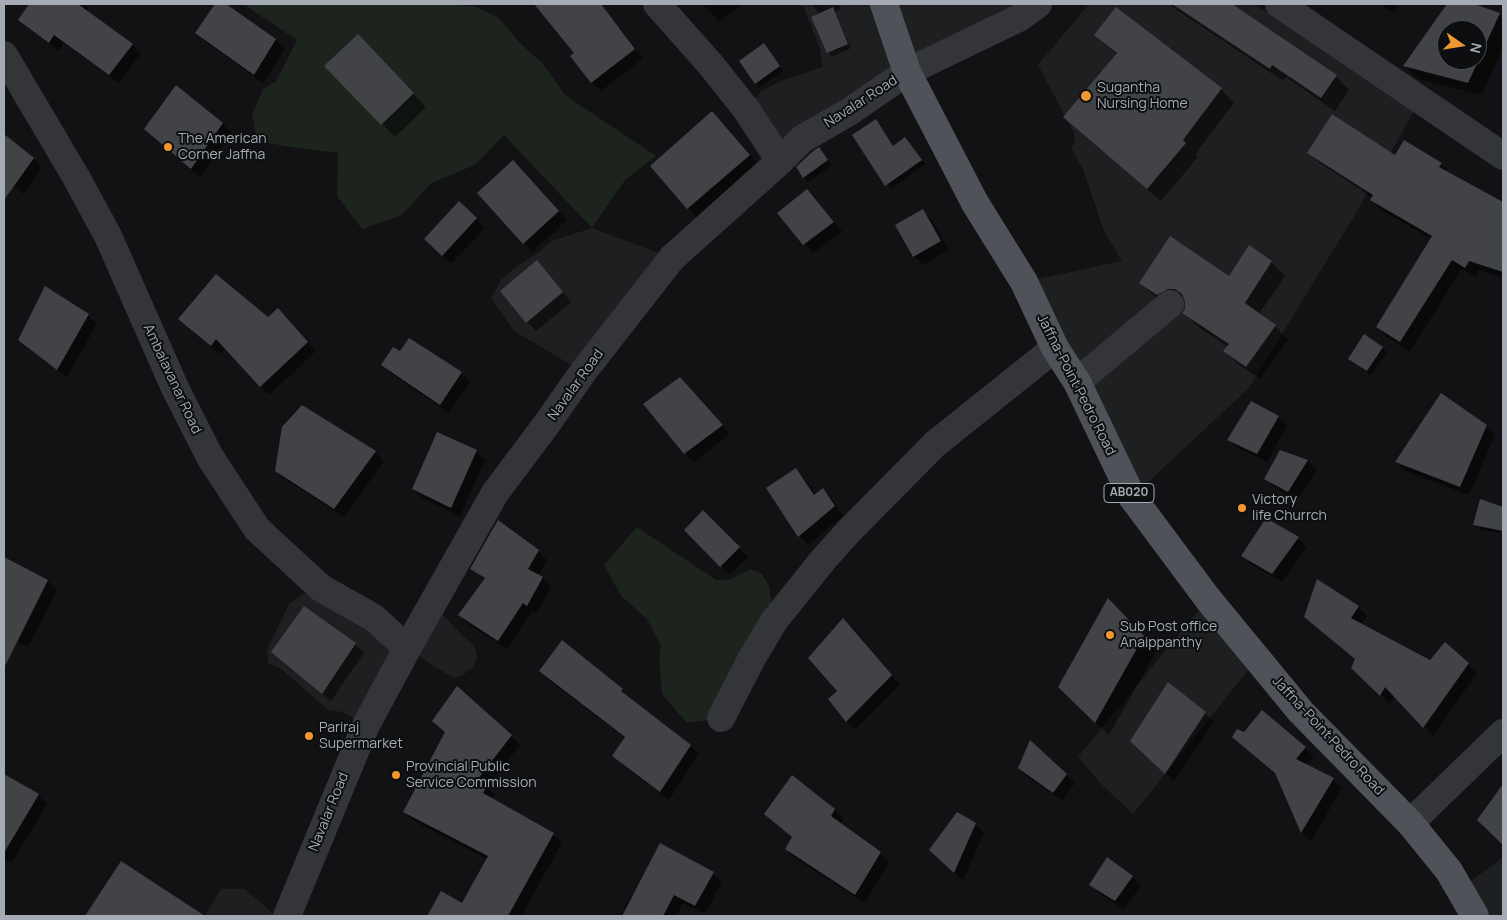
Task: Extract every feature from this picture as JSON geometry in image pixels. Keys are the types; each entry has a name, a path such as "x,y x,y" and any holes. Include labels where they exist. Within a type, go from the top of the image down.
{"main road":[{"name":"Jaffna-Point Pedro Road","path":"884,4 907,72 975,203 1024,282 1055,348 1077,382 1132,497 1208,599 1301,712 1410,823 1449,872 1475,916"}],"street":[{"path":"657,4 711,65 746,109 780,161"},
{"name":"Navalar Road","path":"286,916 366,725 495,493 584,372 672,258 802,139 849,112 907,72 1020,18 1038,4"},
{"path":"1279,4 1503,156"},
{"name":"Ambalavanar Road","path":"4,55 108,236 175,388 210,457 257,529 321,588 374,618 408,648"},
{"path":"1077,382 1170,304"},
{"path":"721,718 748,665 774,621 823,560 935,444 1055,348"},
{"path":"1410,823 1503,733"}],"shaded area":[{"path":"243,4 451,4 477,7 499,18 521,44 543,64 566,96 656,156 625,180 592,228 504,135 475,165 431,183 402,215 362,229 337,196 338,153 257,141 252,114 263,90 276,81 297,40"},
{"path":"801,4 1021,4 780,161 746,109 761,91 781,81 823,67 820,49"},
{"path":"1089,4 1254,4 1416,108 1356,213 1249,388 1132,497 1024,282 1122,261 1104,231 1083,169 1071,148 1075,142 1074,133 1038,65"},
{"path":"592,228 672,258 583,372 514,331 491,298 501,280 551,241"},
{"path":"637,527 716,580 728,580 751,569 762,574 769,586 774,621 721,718 687,723 662,694 659,660 661,646 647,619 621,596 604,565"},
{"path":"321,588 407,648 366,725 342,712 328,710 280,668 268,663 267,650 289,604 302,595"},
{"path":"1208,599 1257,659 1133,814 1104,787 1078,757"},
{"path":"432,603 476,650 477,658 472,668 463,675 454,678 432,665 408,647"},
{"path":"1503,857 1503,916 1475,916 1460,889"},
{"path":"221,889 245,889 276,916 206,916"}],"building":[{"path":"29,4 78,4 133,44 109,75 54,35 49,43 18,20"},
{"path":"215,4 226,4 276,39 254,75 195,33"},
{"path":"534,4 601,4 635,49 591,83 570,56 574,53"},
{"path":"1172,4 1232,4 1337,75 1321,98 1272,65 1270,69"},
{"path":"1447,4 1474,4 1500,13 1487,41 1487,20 1437,20 1437,70 1474,70 1468,83 1403,66"},
{"path":"833,7 848,44 827,53 811,17"},
{"path":"1116,7 1222,88 1183,140 1186,143 1147,189 1063,117 1117,53 1094,35"},
{"path":"358,34 414,93 381,125 324,66"},
{"path":"764,43 780,66 755,84 739,61"},
{"path":"176,85 223,123 191,169 144,129"},
{"path":"712,111 750,155 687,209 650,166"},
{"path":"1332,114 1395,155 1404,140 1442,163 1439,167 1503,202 1503,272 1469,261 1465,268 1452,260 1400,342 1376,327 1432,236 1370,200 1373,195 1307,153"},
{"path":"876,119 893,146 905,137 922,160 885,186 852,135"},
{"path":"4,134 34,158 4,200"},
{"path":"819,147 828,160 803,178 796,167"},
{"path":"513,160 559,211 523,244 477,193"},
{"path":"807,189 834,222 803,245 777,213"},
{"path":"459,201 477,218 442,256 424,239"},
{"path":"923,209 941,241 913,257 895,225"},
{"path":"1170,236 1229,276 1249,245 1272,261 1245,303 1276,325 1246,367 1223,351 1229,344 1182,313 1185,309 1185,302 1182,294 1175,289 1168,289 1157,295 1139,283"},
{"path":"537,260 563,292 526,323 500,291"},
{"path":"216,274 268,317 278,308 308,342 260,387 216,339 211,346 178,319"},
{"path":"45,286 89,314 57,370 18,340"},
{"path":"1364,334 1383,347 1367,371 1348,359"},
{"path":"409,338 462,372 440,405 381,365 393,347 400,351"},
{"path":"680,377 723,425 684,454 643,404"},
{"path":"1441,393 1487,425 1460,487 1395,462"},
{"path":"1251,401 1279,416 1257,454 1227,440"},
{"path":"302,405 376,451 334,509 275,471 282,427"},
{"path":"437,432 477,450 451,508 412,489"},
{"path":"1280,450 1308,460 1288,492 1264,479"},
{"path":"796,468 814,495 823,488 835,506 798,537 766,488"},
{"path":"1480,499 1503,507 1503,531 1473,525"},
{"path":"703,510 740,547 720,567 684,530"},
{"path":"1266,518 1299,537 1272,574 1241,556"},
{"path":"498,520 539,550 528,569 543,577 527,606 523,603 498,641 458,615 485,578 470,569"},
{"path":"4,557 48,580 4,668"},
{"path":"1317,579 1359,606 1351,618 1430,660 1445,642 1469,663 1423,728 1385,687 1380,696 1351,668 1355,659 1304,617"},
{"path":"1108,598 1144,636 1095,723 1058,687"},
{"path":"304,606 356,643 322,694 271,652"},
{"path":"843,618 892,675 846,722 828,699 837,691 808,658"},
{"path":"562,640 623,689 621,691 691,745 660,792 612,756 625,737 539,671"},
{"path":"1168,682 1206,712 1165,774 1130,741"},
{"path":"457,686 512,735 477,780 487,785 483,793 554,833 508,916 427,916 441,891 462,903 488,856 403,812 445,732 432,721"},
{"path":"1262,710 1306,747 1296,759 1334,778 1301,833 1275,773 1232,737 1237,729 1244,732"},
{"path":"1030,740 1067,774 1053,793 1018,768"},
{"path":"4,774 39,794 4,853"},
{"path":"792,775 835,809 831,816 881,852 855,895 785,849 792,837 764,814"},
{"path":"1503,784 1503,845 1477,820"},
{"path":"957,812 976,823 954,873 929,850"},
{"path":"660,843 714,872 695,906 674,895 663,916 622,916"},
{"path":"1107,857 1133,876 1115,901 1089,885"},
{"path":"121,861 205,916 85,916"}],"place":[{"name":"Sugantha Nursing Home","path":"1086,96"},
{"name":"The American Corner Jaffna","path":"168,147"},
{"name":"Victory life Churrch","path":"1242,508"},
{"name":"Sub Post office Anaippanthy","path":"1110,635"},
{"name":"Pariraj Supermarket","path":"309,736"},
{"name":"Provincial Public Service Commission","path":"396,775"}]}
